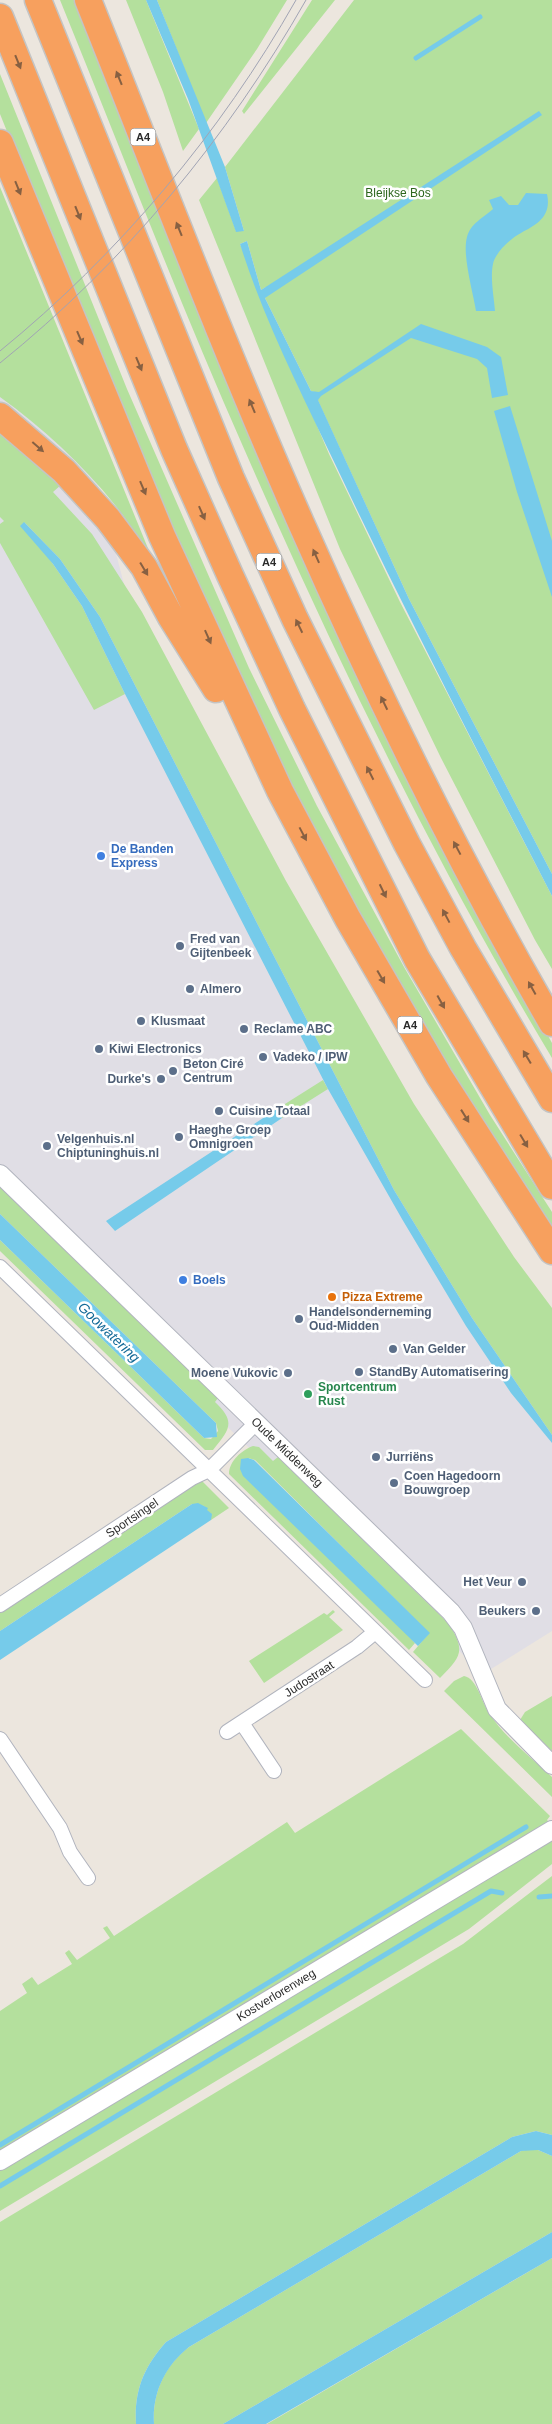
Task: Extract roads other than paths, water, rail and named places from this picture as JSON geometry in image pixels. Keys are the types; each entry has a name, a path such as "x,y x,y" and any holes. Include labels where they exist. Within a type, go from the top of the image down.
{"highway":[{"name":"A4","path":"38,0 231,478 296,619 359,752 407,844 463,948 552,1099"},
{"name":"A4","path":"88,0 226,347 331,590 456,846 552,1023"},
{"path":"0,17 174,449 288,700 417,959 471,1054 552,1186"},
{"name":"A4","path":"0,143 162,536 280,791 348,919 439,1076 552,1251"},
{"name":"A4","path":"0,416 64,471 88,495 128,544 280,791"}],"street":[{"name":"Oude Middenweg","path":"0,1174 451,1612 463,1628 497,1709 546,1759"},
{"path":"0,1267 425,1680"},
{"name":"Sportsingel","path":"0,1605 192,1478 209,1470 256,1423"},
{"name":"Judostraat","path":"227,1732 357,1647 375,1632"},
{"path":"242,1723 274,1771"},
{"path":"0,1738 60,1828 70,1852 88,1878"},
{"name":"Kostverlorenweg","path":"0,2161 552,1830"}],"water":[{"path":"146,0 157,0 225,167 244,231 236,232 188,99"},
{"path":"539,111 542,115 265,298 311,391 319,392 421,324 487,347 501,357 508,395 492,398 487,368 477,359 411,338 321,396 318,400 409,599 552,874 552,896 363,522 272,330 240,244 247,241 261,290"},
{"path":"526,193 547,194 548,202 545,214 532,227 508,242 494,260 492,288 495,311 476,311 468,274 466,253 469,232 474,225 493,209 489,200 501,196 509,205 518,205"},
{"path":"510,406 552,541 552,597 517,492 494,411"},
{"path":"24,522 60,559 100,617 394,1190 472,1318 552,1435 552,1443 511,1393 466,1326 402,1219 328,1089 125,694 82,606 53,564 20,526"},
{"path":"277,1109 282,1118 115,1231 106,1221"},
{"name":"Goowatering","path":"0,1214 216,1423 217,1437 204,1438 0,1240"},
{"path":"248,1458 254,1460 430,1633 418,1646 243,1476 240,1469 241,1459"},
{"path":"198,1503 208,1508 207,1510 212,1514 211,1520 0,1660 0,1631 192,1504"},
{"path":"536,2131 552,2135 552,2156 538,2150 521,2151 189,2347 173,2363 162,2381 155,2402 154,2424 136,2424 137,2400 142,2380 158,2351 166,2342 512,2137"},
{"path":"552,2232 552,2258 547,2261 266,2424 223,2424"}],"waterway":[{"path":"416,58 480,17"},
{"path":"0,2145 526,1827"},
{"path":"0,2186 491,1891 502,1893"},
{"path":"539,1897 552,1896"}],"tram line":[{"path":"0,351 44,314 86,274 126,233 164,189 234,98 296,0"},
{"path":"0,363 89,284 170,196 207,150 242,101 306,0"}],"place":[{"name":"De Banden Express","path":"101,856"},
{"name":"Fred van Gijtenbeek","path":"180,946"},
{"name":"Almero","path":"190,989"},
{"name":"Klusmaat","path":"141,1021"},
{"name":"Reclame ABC","path":"244,1029"},
{"name":"Kiwi Electronics","path":"99,1049"},
{"name":"Vadeko / IPW","path":"263,1057"},
{"name":"Beton Ciré Centrum","path":"173,1071"},
{"name":"Durke's","path":"161,1079"},
{"name":"Cuisine Totaal","path":"219,1111"},
{"name":"Haeghe Groep Omnigroen","path":"179,1137"},
{"name":"Velgenhuis.nl Chiptuninghuis.nl","path":"47,1146"},
{"name":"Boels","path":"183,1280"},
{"name":"Pizza Extreme","path":"332,1297"},
{"name":"Handelsonderneming Oud-Midden","path":"299,1319"},
{"name":"Van Gelder","path":"393,1349"},
{"name":"StandBy Automatisering","path":"359,1372"},
{"name":"Moene Vukovic","path":"288,1373"},
{"name":"Sportcentrum Rust","path":"308,1394"},
{"name":"Jurriëns","path":"376,1457"},
{"name":"Coen Hagedoorn Bouwgroep","path":"394,1483"},
{"name":"Het Veur","path":"522,1582"},
{"name":"Beukers","path":"536,1611"}],"park label":[{"name":"Bleijkse Bos","path":"398,193"}]}
